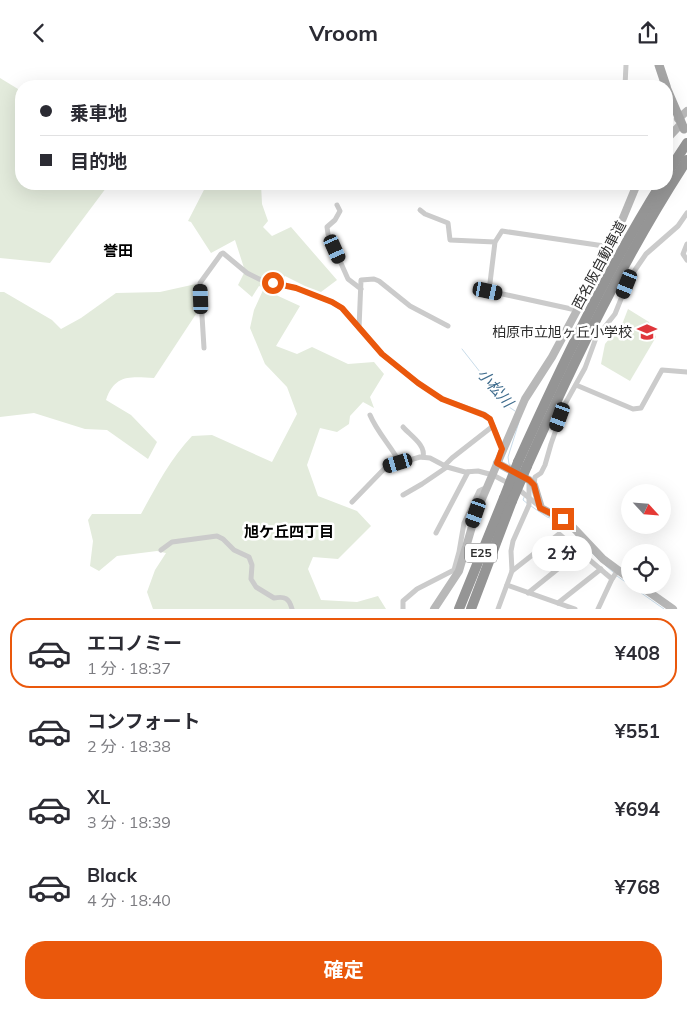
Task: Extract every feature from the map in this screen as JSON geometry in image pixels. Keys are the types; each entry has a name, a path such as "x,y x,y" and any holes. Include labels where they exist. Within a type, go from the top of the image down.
{"highway":[{"path":"673,164 687,143"},
{"name":"西名阪自動車道","path":"673,183 687,160"},
{"name":"西名阪自動車道","path":"459,609 508,499 544,405 610,271 657,190"},
{"name":"西名阪自動車道","path":"522,464 612,288 669,190"},
{"name":"西名阪自動車道","path":"471,609 508,499"},
{"path":"454,609 465,593"}],"main road":[{"path":"659,65 664,80"},
{"path":"673,104 681,124"}],"street":[{"path":"625,80 626,65"},
{"path":"673,133 681,124 687,111"},
{"path":"434,609 458,571 467,539 502,449 524,399 552,357 611,247 635,190"},
{"path":"337,205 340,211 335,220 327,227 328,234 348,279 362,289"},
{"path":"420,210 425,215 448,223 450,240 494,242"},
{"path":"498,609 512,571 511,551 529,505 532,483 535,477 541,473 565,404 586,368 596,338 615,315 627,284 646,253 685,222 687,213"},
{"path":"576,310 488,291 494,242 502,231 611,247"},
{"path":"687,244 683,254 687,260"},
{"path":"204,348 200,283 223,253 247,273 259,279 296,288 332,302 342,308 382,354 418,383 442,399 490,419 502,449"},
{"path":"359,329 361,280 374,279 410,305 448,327"},
{"path":"576,385 634,409 641,408 662,370 687,372"},
{"path":"369,417 393,449 400,463"},
{"path":"403,495 422,484 493,426"},
{"path":"404,427 421,446 424,452 423,457"},
{"path":"352,502 386,467 423,457 430,458 445,466 468,472 478,471 504,480 529,497 540,508 569,523 603,559 621,572"},
{"path":"497,463 532,483 540,508"},
{"path":"436,533 468,472"},
{"path":"403,609 403,601 418,589 454,571 464,523 479,491 486,490"},
{"path":"512,571 559,534 612,579"},
{"path":"161,550 172,542 217,536 234,550 249,557 252,565 251,579 256,587 274,597 286,597 292,609"},
{"path":"528,593 580,551"},
{"path":"558,603 601,569"},
{"path":"598,609 618,570"},
{"path":"507,585 574,609"},
{"path":"651,594 673,609"}],"green space":[{"path":"0,78 15,87 15,190 105,190 50,263 0,258"},
{"path":"204,190 261,190 262,204 268,221 263,227 272,236 291,227 337,280 321,292 285,276 276,295 300,306 276,346 297,354 312,347 348,364 374,362 384,374 370,397 374,408 363,402 350,416 349,424 337,432 320,428 307,465 318,496 357,511 371,526 338,559 313,557 308,569 321,600 357,602 378,596 386,609 153,609 147,592 155,570 166,553 157,551 117,556 99,571 90,566 93,541 88,520 92,514 141,514 170,464 192,436 212,435 272,462 297,414 287,387 265,364 250,328 254,310 264,288 259,286 252,297 238,285 245,271 235,240 211,253 191,222 188,221"},
{"path":"196,284 198,311 154,378 138,377 119,381 114,385 106,400 131,415 157,442 148,459 107,430 85,429 34,413 0,417 0,292 4,292 52,320 61,329 81,318 116,293 160,292"},
{"path":"628,309 649,322 656,337 630,381 601,364 605,344 623,322"}],"waterway":[{"name":"小松川","path":"462,349 506,405 515,411"},
{"name":"小松川","path":"512,466 509,464 508,457 519,422"},
{"name":"小松川","path":"525,495 523,500 528,504"},
{"name":"小松川","path":"531,506 547,517 556,520"},
{"name":"小松川","path":"576,536 599,560"},
{"name":"小松川","path":"604,564 614,573"},
{"name":"小松川","path":"617,576 664,609"}],"place":[{"name":"柏原市立旭ヶ丘小学校","path":"647,332"}],"district":[{"name":"誉田","path":"118,251"},
{"name":"旭ケ丘四丁目","path":"289,532"}],"route":[{"path":"273,283 296,288 332,302 342,308 388,360 418,383 442,399 490,419 502,449 497,463 529,480 534,485 540,508 563,519"}]}
